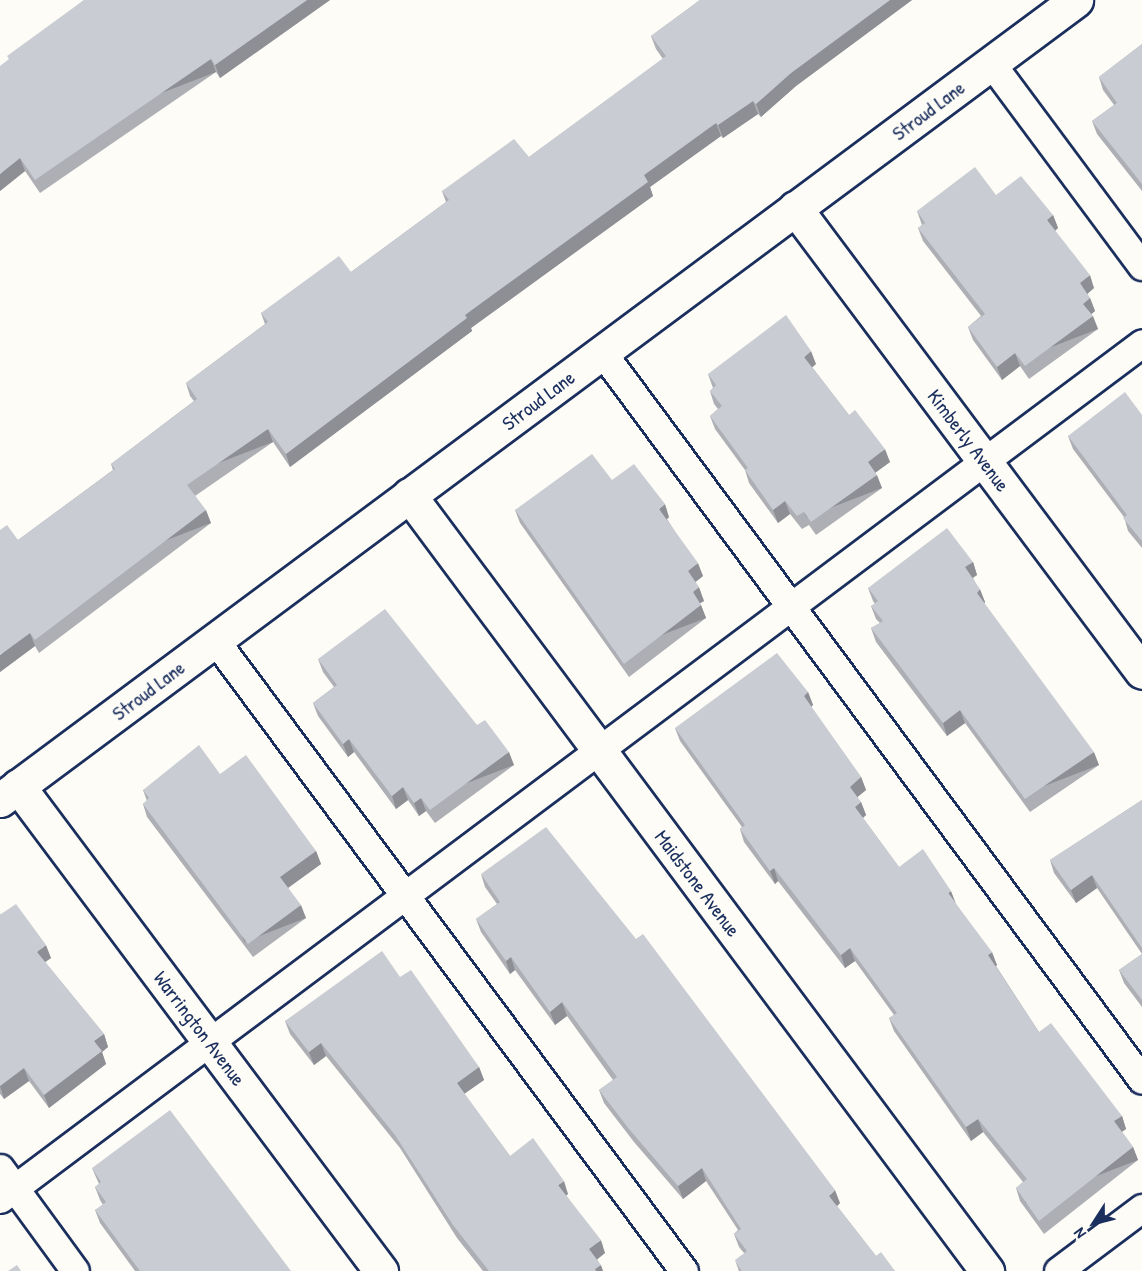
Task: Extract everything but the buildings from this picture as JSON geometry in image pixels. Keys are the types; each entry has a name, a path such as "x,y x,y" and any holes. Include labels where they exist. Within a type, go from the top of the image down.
{"street":[{"name":"Stroud Lane","path":"9,793 1076,0"},
{"name":"Kimberly Avenue","path":"795,208 1142,672"},
{"name":"Maidstone Avenue","path":"409,495 987,1271"},
{"name":"Warrington Avenue","path":"9,793 210,1042 381,1271"}],"lane":[{"path":"991,63 1142,266"},
{"path":"75,1271 5,1185 210,1042 1142,343"},
{"path":"602,352 792,605 1142,1080"},
{"path":"215,640 684,1271"},
{"path":"1058,1271 1142,1208"}]}
